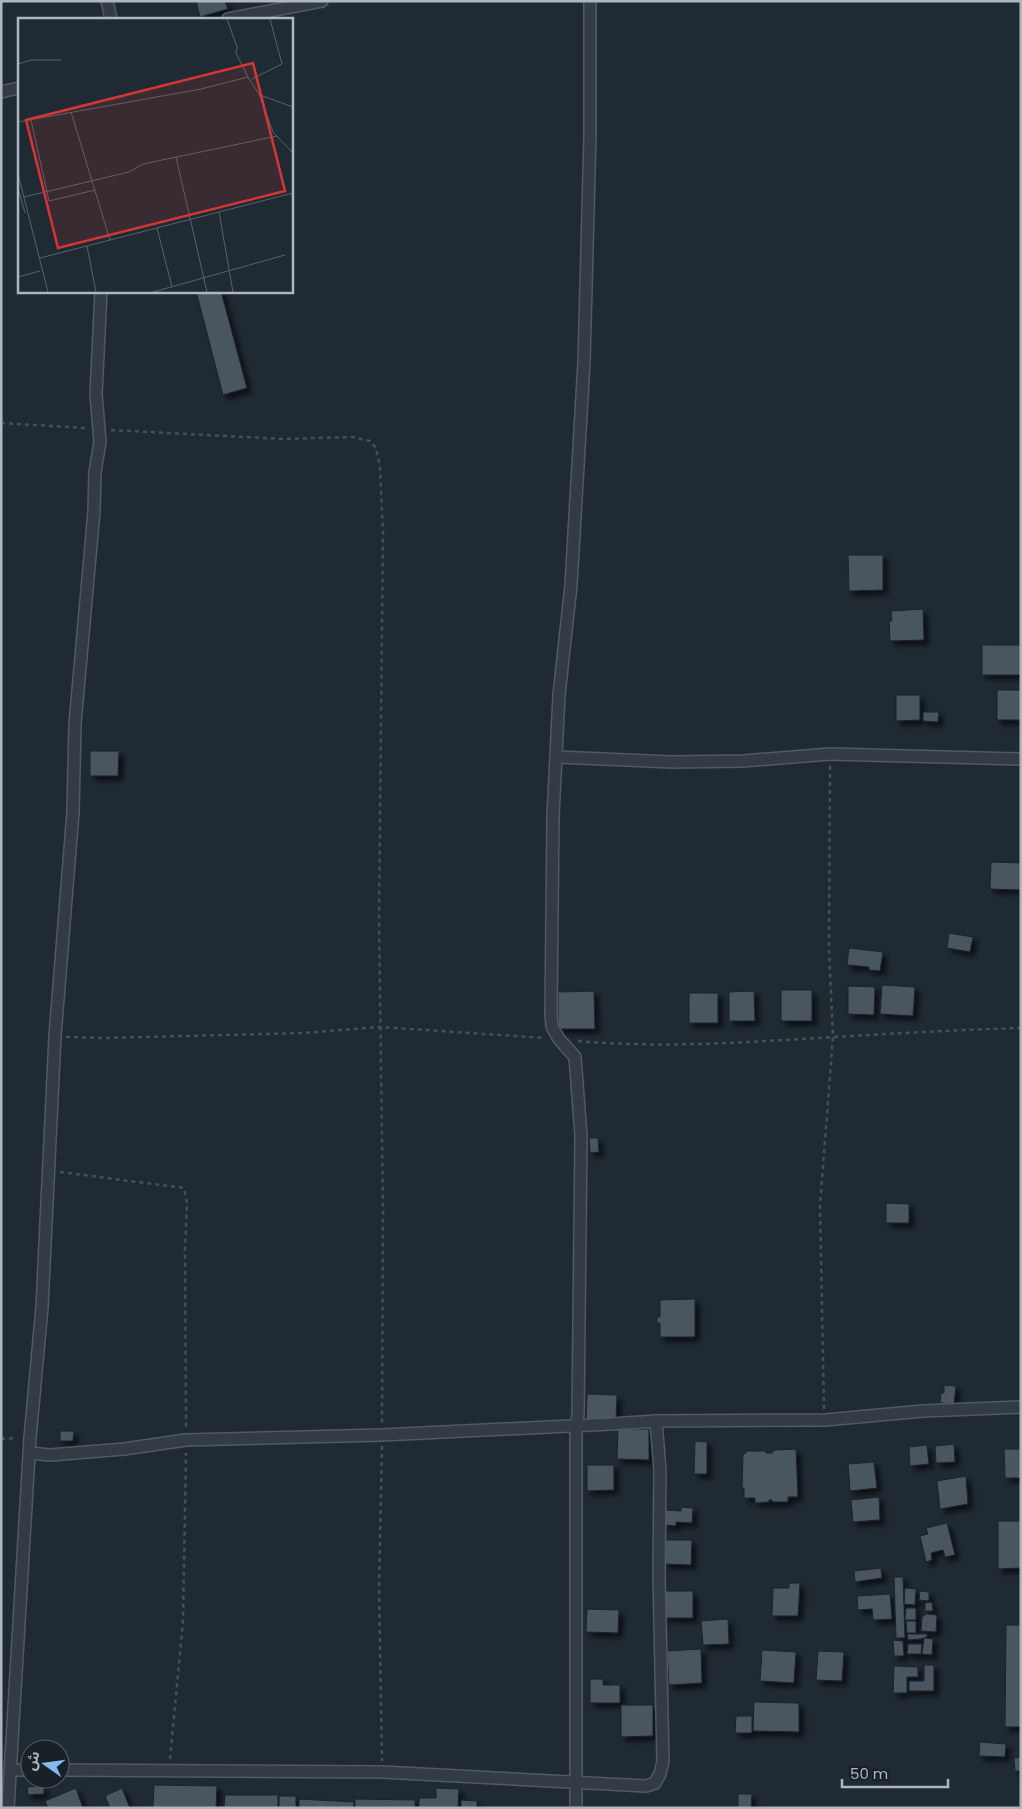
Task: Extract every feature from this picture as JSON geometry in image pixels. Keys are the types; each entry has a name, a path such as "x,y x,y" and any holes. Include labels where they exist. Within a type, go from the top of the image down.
{"street":[{"path":"107,1 111,18"},
{"path":"252,13 260,1"},
{"path":"232,18 322,1"},
{"path":"576,1808 576,1425 578,1415 581,1136 575,1057 559,1039 552,1027 551,1016 553,816 559,695 571,585 584,362 590,144 590,1"},
{"path":"1,92 18,88"},
{"path":"8,1808 30,1438 42,1307 55,1036 73,812 75,724 94,511 95,472 100,442 96,394 102,292"},
{"path":"557,757 698,762 743,761 830,754 1021,758"},
{"path":"29,1453 50,1455 124,1449 186,1440 382,1435 611,1424 656,1420 824,1420 923,1411 1021,1407"},
{"path":"70,1770 382,1772 646,1786 655,1783 660,1774 663,1761 659,1576 660,1471 656,1420"},
{"path":"10,1770 20,1770"}],"path":[{"path":"1,423 283,439 352,437 370,441 376,448 380,467 383,534 380,828 382,1435 379,1588 382,1772"},
{"path":"824,1420 820,1205 833,1037 829,949 830,754"},
{"path":"55,1036 104,1038 303,1033 380,1027 603,1043 733,1044 1021,1028"},
{"path":"48,1170 184,1188 187,1203 184,1250 186,1440 183,1621 169,1771"},
{"path":"1,1440 30,1438"}],"building":[{"path":"196,1 225,1 228,9 200,17"},
{"path":"196,292 221,292 247,388 223,395"},
{"path":"848,555 883,555 883,590 849,591"},
{"path":"923,609 924,640 890,641 889,621 892,621 891,611"},
{"path":"982,645 1021,645 1021,675 982,675"},
{"path":"997,690 1021,690 1021,720 997,720"},
{"path":"896,695 920,695 920,720 896,721"},
{"path":"923,712 939,712 938,722 923,721"},
{"path":"90,751 119,751 118,776 90,776"},
{"path":"991,862 1021,863 1021,890 990,889"},
{"path":"949,933 973,937 970,952 947,948"},
{"path":"849,948 883,952 880,971 869,970 869,967 847,965"},
{"path":"882,985 915,987 913,1016 880,1014"},
{"path":"848,986 875,987 874,1015 848,1014"},
{"path":"781,990 812,990 812,1021 781,1021"},
{"path":"594,991 595,1029 558,1029 558,992"},
{"path":"754,991 755,1021 729,1021 729,992"},
{"path":"689,993 718,993 718,1023 689,1023"},
{"path":"589,1138 598,1138 599,1152 590,1153"},
{"path":"886,1203 909,1204 909,1223 886,1223"},
{"path":"695,1299 695,1337 660,1337 660,1323 657,1323 657,1317 660,1317 660,1300"},
{"path":"944,1385 956,1386 954,1404 940,1403 941,1393 944,1393"},
{"path":"587,1394 617,1395 616,1421 586,1420"},
{"path":"618,1429 649,1429 649,1460 617,1459"},
{"path":"60,1431 74,1431 73,1441 60,1441"},
{"path":"695,1441 707,1442 707,1474 694,1474"},
{"path":"954,1444 955,1462 936,1463 935,1446"},
{"path":"927,1445 929,1464 910,1466 909,1447"},
{"path":"796,1449 798,1497 788,1497 788,1502 772,1502 772,1500 769,1500 769,1502 755,1503 755,1498 744,1498 744,1488 742,1488 743,1454 746,1451 766,1451 766,1453 772,1453 775,1450"},
{"path":"1004,1449 1021,1449 1021,1478 1005,1478"},
{"path":"874,1462 877,1488 850,1491 848,1464"},
{"path":"587,1465 614,1465 614,1490 587,1491"},
{"path":"966,1476 968,1504 940,1509 937,1481"},
{"path":"879,1497 880,1520 853,1522 851,1500"},
{"path":"681,1507 693,1508 692,1523 676,1522 676,1526 664,1525 664,1510 681,1511"},
{"path":"998,1521 1021,1521 1021,1568 998,1569"},
{"path":"947,1523 955,1555 945,1557 943,1550 931,1553 932,1560 926,1562 920,1536 928,1534 926,1528"},
{"path":"665,1540 692,1540 691,1565 664,1564"},
{"path":"881,1568 882,1578 855,1582 854,1571"},
{"path":"894,1577 903,1577 905,1638 896,1638"},
{"path":"789,1583 800,1583 798,1616 772,1616 773,1588 789,1588"},
{"path":"905,1588 916,1589 915,1605 904,1604"},
{"path":"664,1591 693,1591 693,1618 664,1618"},
{"path":"920,1591 929,1592 929,1601 919,1600"},
{"path":"890,1594 892,1619 873,1620 872,1609 858,1610 857,1596"},
{"path":"932,1602 933,1611 925,1611 925,1603"},
{"path":"906,1608 916,1608 916,1620 905,1620"},
{"path":"587,1609 619,1610 618,1633 586,1632"},
{"path":"926,1614 937,1615 936,1632 921,1631 922,1617"},
{"path":"728,1619 729,1644 703,1645 701,1621"},
{"path":"906,1621 916,1621 916,1633 907,1633"},
{"path":"1006,1625 1021,1625 1021,1727 1005,1727"},
{"path":"907,1634 927,1634 927,1637 908,1640"},
{"path":"924,1638 933,1639 932,1655 922,1654"},
{"path":"893,1640 903,1641 904,1656 894,1656"},
{"path":"908,1644 922,1644 921,1654 907,1654"},
{"path":"701,1649 702,1683 669,1685 667,1651"},
{"path":"762,1650 796,1652 794,1683 760,1681"},
{"path":"818,1651 844,1652 842,1681 816,1680"},
{"path":"924,1665 934,1665 934,1691 909,1691 909,1681 924,1681"},
{"path":"894,1666 918,1667 918,1677 907,1677 907,1693 893,1693"},
{"path":"590,1679 603,1679 603,1685 620,1685 620,1703 590,1703"},
{"path":"754,1702 799,1703 799,1732 753,1731"},
{"path":"621,1705 653,1705 653,1736 621,1737"},
{"path":"736,1716 752,1716 752,1733 735,1733"},
{"path":"980,1742 1006,1744 1005,1757 979,1756"},
{"path":"1021,1757 1021,1771 1015,1771 1014,1758"},
{"path":"154,1785 217,1786 216,1808 153,1808"},
{"path":"76,1788 83,1808 48,1808 45,1801"},
{"path":"122,1788 130,1808 110,1808 105,1796"},
{"path":"436,1788 459,1789 458,1808 419,1808 419,1798 436,1798"},
{"path":"27,1789 44,1789 44,1794 28,1795"},
{"path":"738,1794 752,1794 751,1808 738,1808"},
{"path":"225,1795 278,1795 278,1808 224,1808"},
{"path":"279,1796 296,1796 296,1808 279,1808"},
{"path":"299,1799 354,1802 353,1808 299,1808"},
{"path":"355,1799 415,1800 415,1808 355,1808"},
{"path":"461,1800 477,1801 477,1808 461,1808"}]}
